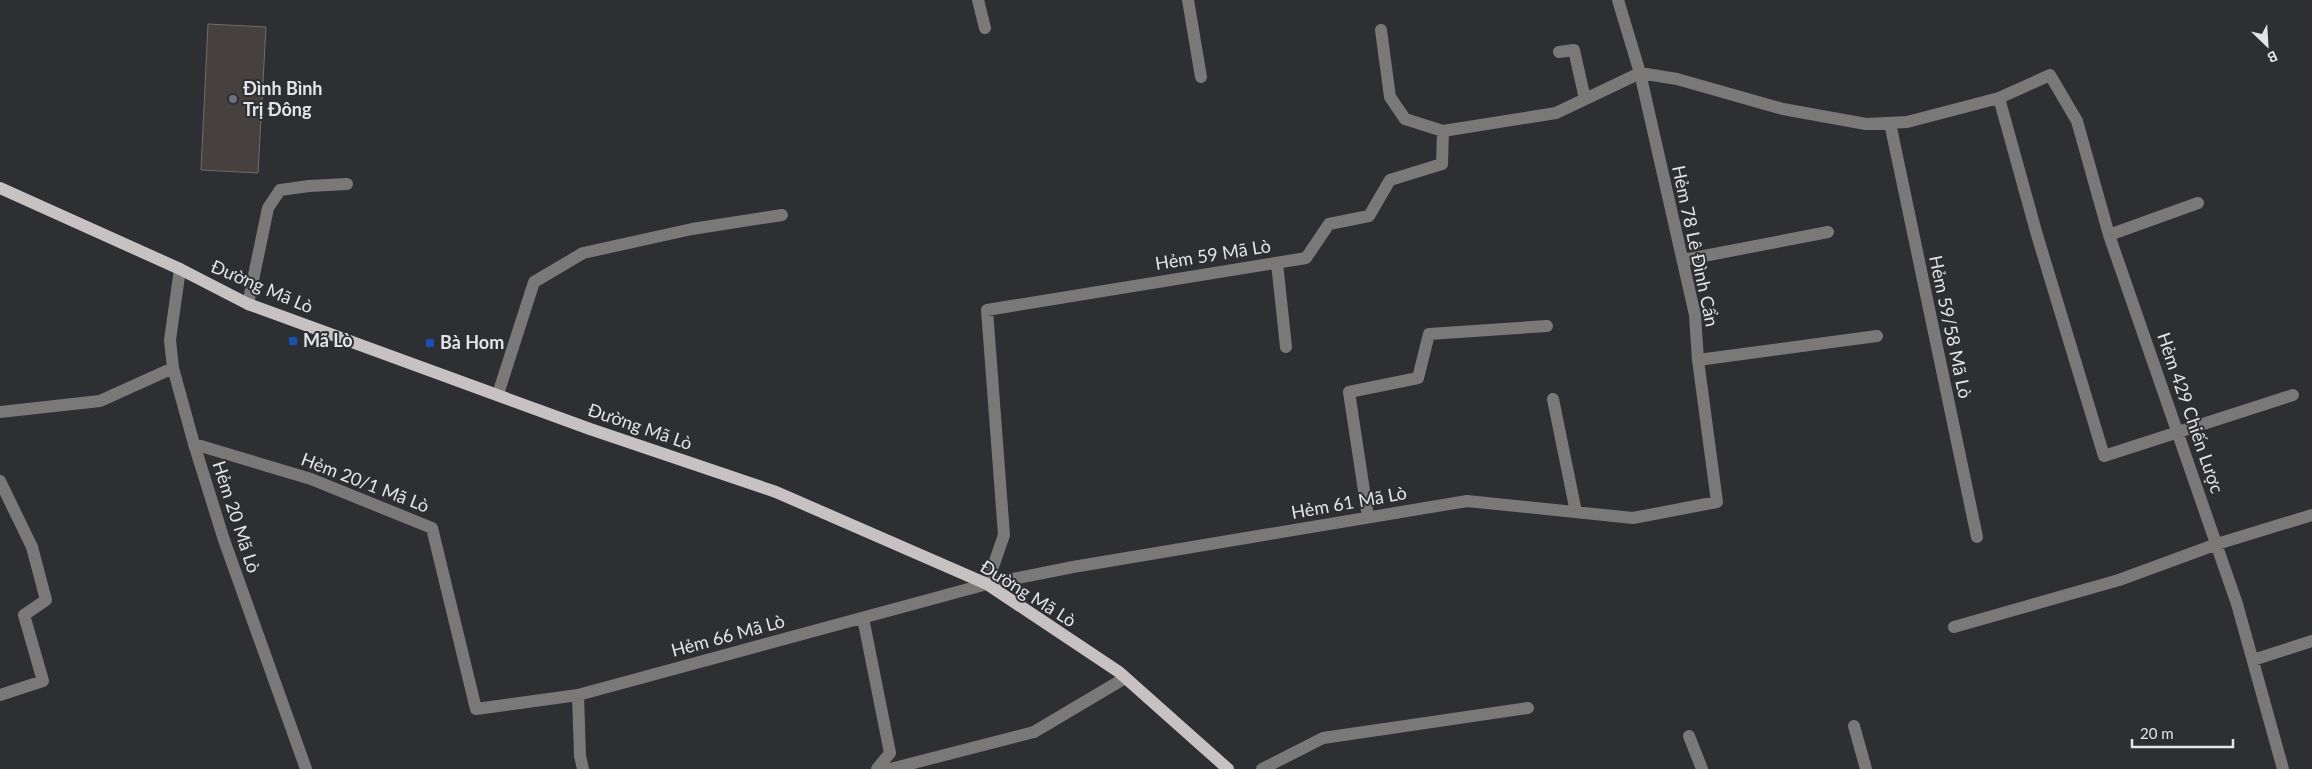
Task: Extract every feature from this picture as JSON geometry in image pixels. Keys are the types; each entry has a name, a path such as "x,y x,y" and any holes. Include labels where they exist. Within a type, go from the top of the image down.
{"main road":[{"name":"Đường Mã Lò","path":"0,188 180,270 248,304 590,429 776,492 987,584 1125,678 1228,769"}],"street":[{"path":"978,0 985,28"},
{"path":"1188,0 1201,77"},
{"name":"Hẻm 78 Lê Đình Cẩn","path":"1618,0 1640,73 1695,315 1698,360 1718,502"},
{"path":"1381,30 1390,97 1405,118 1443,130 1556,113 1640,73 1677,79 1783,109 1866,124 1907,122 1999,98 2037,235 2104,456 2293,395"},
{"path":"1559,52 1574,50 1585,99"},
{"name":"Hẻm 429 Chiến Lược","path":"1999,98 2050,75 2077,121 2109,235 2217,544 2283,769"},
{"name":"Hẻm 59/58 Mã Lò","path":"1890,123 1977,537"},
{"name":"Hẻm 59 Mã Lò","path":"987,584 1004,535 987,310 1306,258 1330,224 1369,216 1390,180 1442,164 1443,130"},
{"path":"248,304 268,208 280,190 347,184"},
{"path":"2109,235 2198,203"},
{"path":"498,394 534,282 583,253 692,229 782,216"},
{"path":"1683,260 1828,232"},
{"path":"1277,262 1286,347"},
{"name":"Hẻm 20 Mã Lò","path":"180,270 170,340 173,368 224,540 306,769"},
{"path":"1368,518 1349,392 1418,378 1429,334 1547,326"},
{"path":"1698,360 1877,336"},
{"path":"0,412 100,401 173,368"},
{"path":"1553,399 1576,512"},
{"name":"Hẻm 20/1 Mã Lò","path":"194,444 312,479 432,528 476,709"},
{"path":"0,481 32,547 46,600 24,615 43,681 0,695"},
{"name":"Hẻm 61 Mã Lò","path":"987,584 1073,567 1468,501 1633,518 1718,502"},
{"path":"1954,627 2119,580 2217,544 2312,515"},
{"name":"Hẻm 66 Mã Lò","path":"476,709 578,695 987,584"},
{"path":"863,618 890,753 877,769"},
{"path":"2252,660 2312,641"},
{"path":"890,769 1034,732 1125,678"},
{"path":"578,695 580,756 583,769"},
{"path":"1262,769 1323,738 1528,708"},
{"path":"1854,726 1866,769"},
{"path":"1689,736 1702,769"}],"building":[{"name":"Đình Bình Trị Đông","path":"208,24 266,27 258,173 201,170"}],"place":[{"name":"Đình Bình Trị Đông","path":"233,99"},
{"name":"Mã Lò","path":"293,341"},
{"name":"Bà Hom","path":"430,343"}]}
